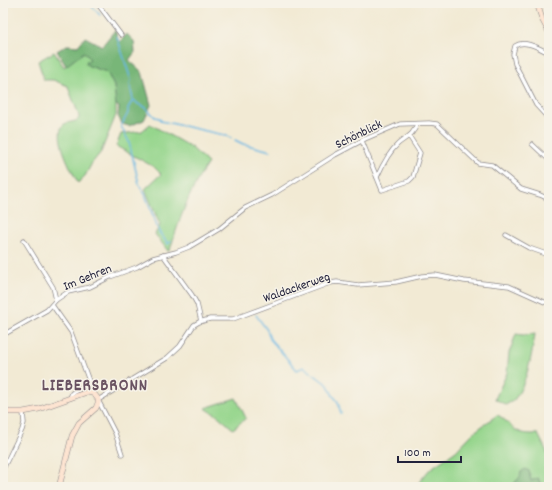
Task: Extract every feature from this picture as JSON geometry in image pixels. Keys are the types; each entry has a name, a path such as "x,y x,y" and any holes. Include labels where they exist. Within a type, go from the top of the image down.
{"street":[{"path":"97,3 121,35"},
{"path":"537,3 542,19 549,32"},
{"path":"548,118 534,102 515,64 513,54 515,46 521,43 532,45 549,53"},
{"name":"Schönblick","path":"311,171 335,155 395,126 432,123 439,125 478,163 492,165 521,190 540,194 549,199"},
{"path":"377,177 392,151 398,144 409,136 417,124"},
{"path":"362,141 382,190 409,181 413,178 420,153 409,136"},
{"path":"532,144 549,160"},
{"name":"Im Gehren","path":"3,335 38,316 47,310 56,300 70,292 90,287 110,277 137,267 153,258 179,251 192,245 219,229 245,208 272,195 311,171"},
{"path":"506,235 529,248 549,255"},
{"path":"24,240 53,287 56,300"},
{"path":"60,487 72,436 81,422 97,406 98,400 167,358 180,346 194,325 200,321 197,304 192,295 163,255"},
{"name":"Waldackerweg","path":"200,321 233,319 330,283 337,282 360,285 396,282 431,275 464,281 509,286 549,304"},
{"path":"52,305 71,332 89,380 87,385 72,393 70,398"},
{"path":"3,412 23,412 44,408 89,392 94,394 98,400 115,433 122,454"},
{"path":"3,469 23,428 23,412"}],"green space":[{"path":"115,30 119,42 127,34 134,41 135,52 129,60 142,72 151,105 144,120 129,126 122,124 118,116 119,107 116,105 114,86 107,72 89,66 85,63 90,59 84,52 66,66 57,51 67,45 78,46 85,37 102,46"},
{"path":"54,52 64,67 84,52 90,59 85,63 89,66 107,72 114,86 116,115 101,152 92,163 85,176 78,183 64,154 60,137 63,125 78,120 78,113 68,86 53,80 44,80 38,61"},
{"path":"150,124 192,148 208,163 190,194 170,250 168,251 155,234 160,225 145,189 161,174 154,167 116,146 121,134 142,131"},
{"path":"516,334 535,334 526,377 514,400 506,405 495,399 507,373 509,353"},
{"path":"236,398 246,418 233,429 218,416 205,408"},
{"path":"497,415 518,431 538,434 549,456 549,487 542,487 538,478 531,481 529,471 521,472 520,477 511,487 415,487 430,469 456,451 473,433"},
{"path":"525,469 529,471 531,481 538,478 542,487 511,487 520,477 521,472"}],"waterway":[{"path":"89,3 100,15"},
{"path":"117,37 131,80 130,84 133,100 121,126 129,142 139,184 145,194 159,232 168,244 171,241"},
{"path":"134,100 138,104 145,107 161,121 224,135 231,138"},
{"path":"235,140 243,144 271,151"},
{"path":"256,315 267,330 270,339 297,370 304,367 311,372"},
{"path":"313,374 328,385 338,402 341,414"}],"district":[{"name":"LIEBERSBRONN","path":"95,384"}]}
